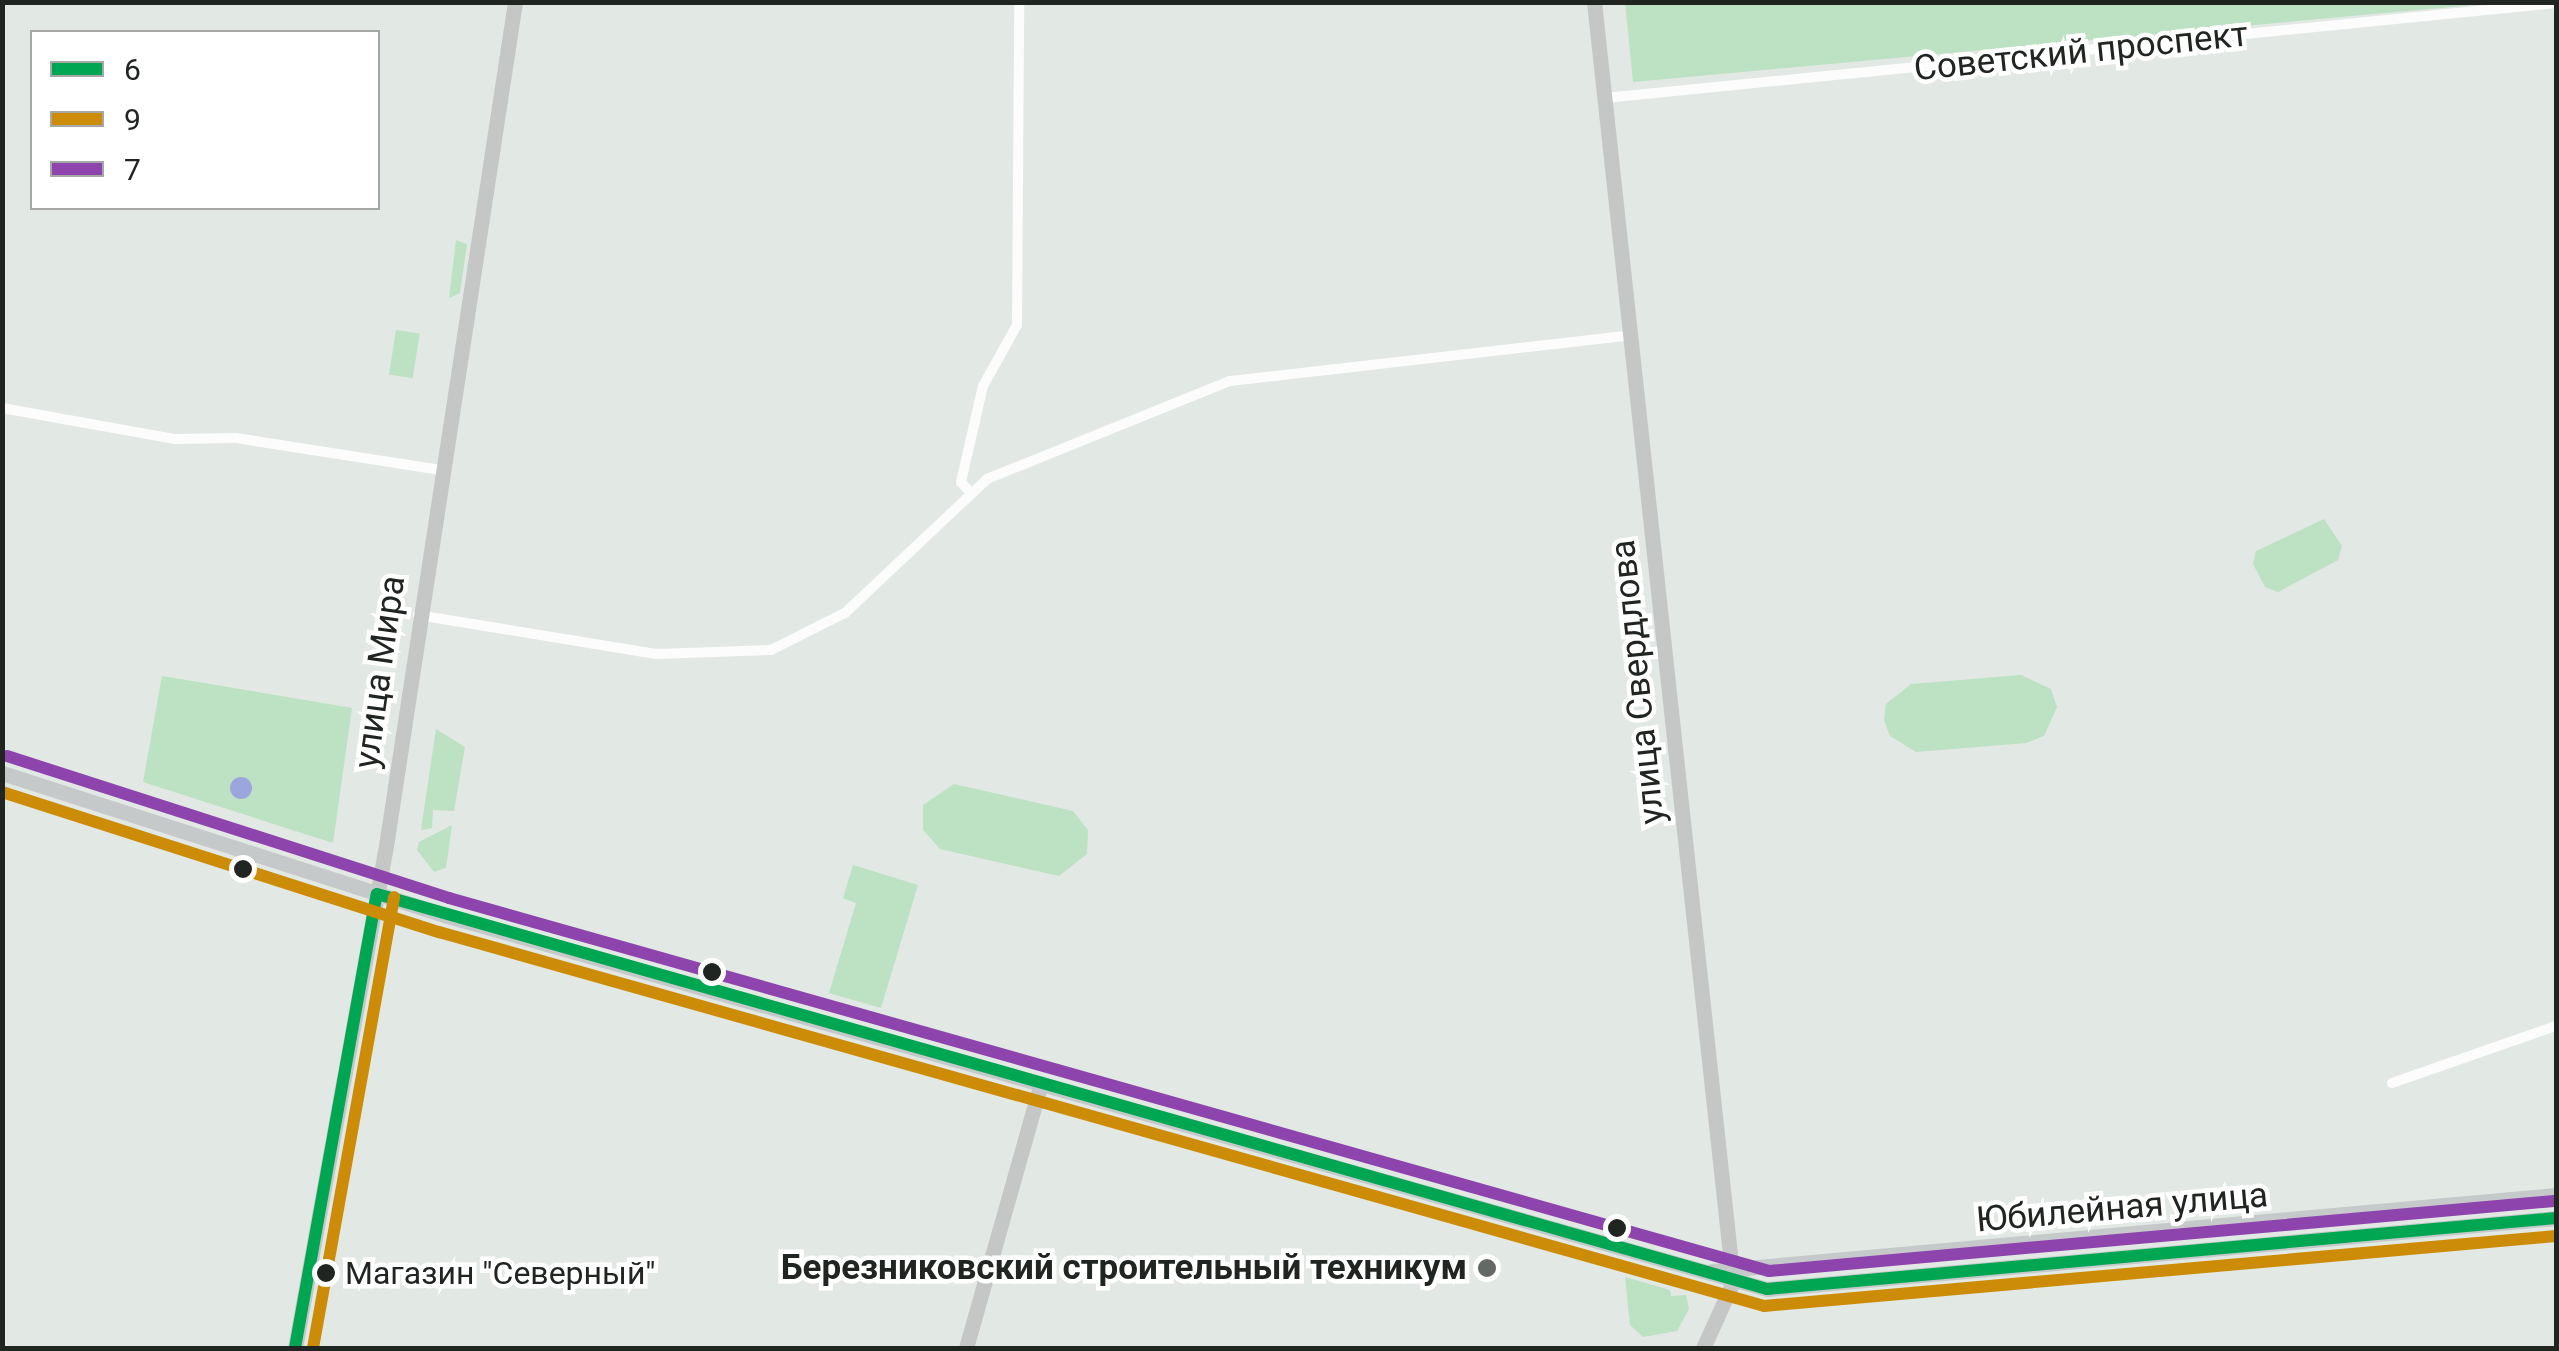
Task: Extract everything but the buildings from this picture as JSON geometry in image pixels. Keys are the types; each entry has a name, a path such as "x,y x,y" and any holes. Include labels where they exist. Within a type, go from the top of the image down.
{"main road":[{"name":"улица Мира","path":"294,1348 377,894 515,2"},
{"name":"улица Свердлова","path":"1594,2 1733,1276"},
{"name":"Юбилейная улица","path":"2,773 377,894 1694,1272 1804,1288 2556,1218"},
{"path":"966,1348 1042,1083"},
{"name":"Юбилейная улица","path":"1733,1276 2556,1195"},
{"path":"1703,1348 1733,1276"}],"street":[{"path":"969,491 960,482 983,386 1017,324 1019,2"},
{"name":"Советский проспект","path":"1605,98 2556,3"},
{"path":"418,615 656,654 771,650 845,614 969,491 1230,381 1630,335"},
{"path":"2,408 174,438 236,438 441,470"},
{"path":"2392,1083 2556,1026"}],"green space":[{"path":"1625,2 2494,2 2494,3 1633,82"},
{"path":"456,240 467,244 460,293 449,298"},
{"path":"396,330 420,334 413,378 389,374"},
{"path":"2324,519 2342,546 2338,560 2278,592 2265,587 2253,564 2256,551"},
{"path":"2021,675 2051,689 2057,707 2044,736 2026,743 1916,752 1890,736 1884,720 1886,704 1911,684"},
{"path":"162,676 352,708 333,843 143,782"},
{"path":"436,729 465,747 454,811 433,810 432,828 421,830"},
{"path":"954,784 1073,811 1088,830 1087,854 1059,876 940,849 923,830 923,805"},
{"path":"452,825 446,868 434,872 417,850 419,842"},
{"path":"853,865 918,885 881,1008 829,993 856,903 843,898"},
{"path":"1625,1277 1670,1290 1671,1296 1686,1295 1689,1309 1677,1331 1643,1337 1630,1325"}],"water":[{"path":"241,777 249,780 249,796 241,799 233,796 230,788 233,780"}],"transit line":[{"name":"7","path":"7,756 449,898 1769,1271 2554,1201"},
{"name":"9","path":"2,792 439,932 1764,1306 2556,1236"},
{"name":"6","path":"377,894 1767,1289 2556,1218"},
{"name":"6","path":"295,1348 377,894"},
{"name":"9","path":"313,1348 394,897"}],"place":[{"name":"Березниковский строительный техникум","path":"1487,1268"},
{"name":"Магазин \"Северный\"","path":"326,1273"}]}
